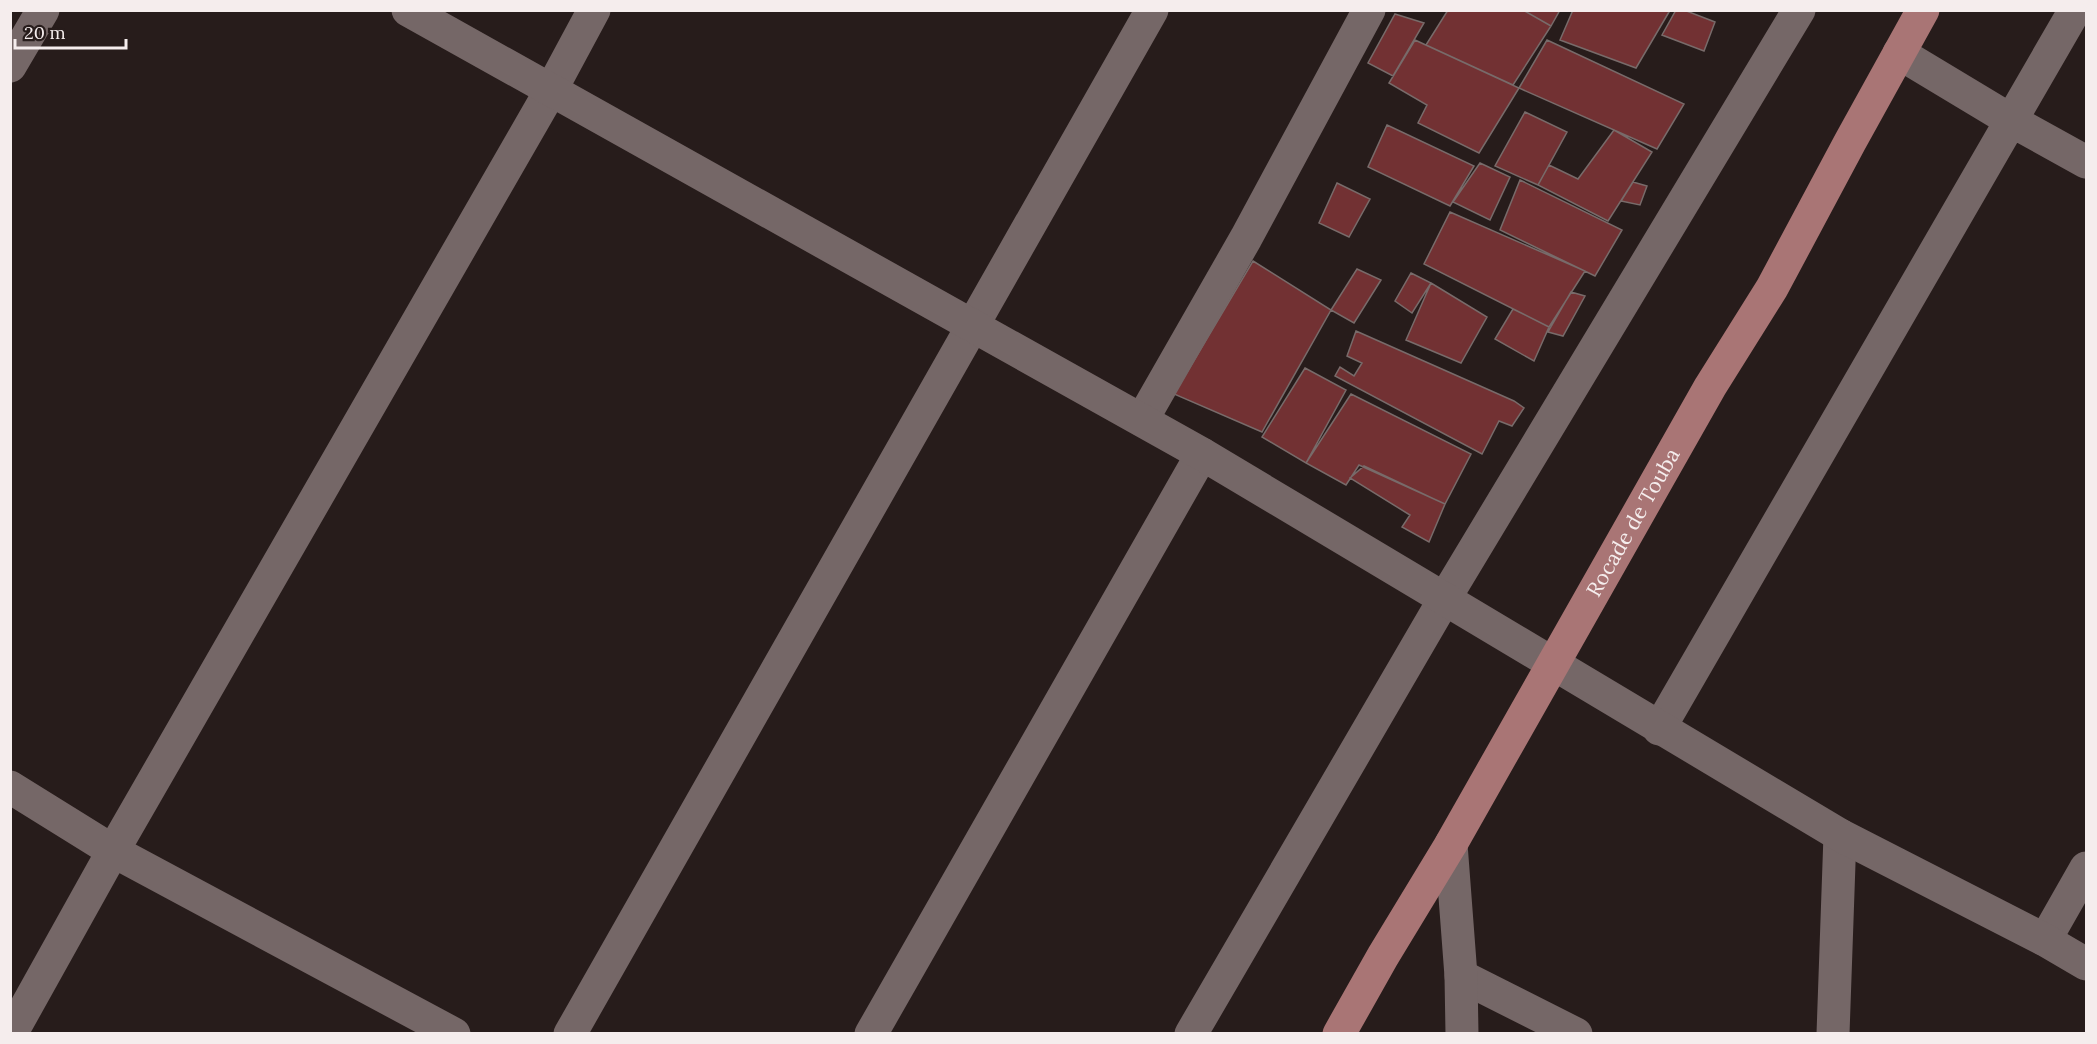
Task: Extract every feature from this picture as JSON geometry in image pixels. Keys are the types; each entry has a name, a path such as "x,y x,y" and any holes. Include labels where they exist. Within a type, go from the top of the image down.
{"main road":[{"name":"Rocade de Touba","path":"1339,1034 1451,844 1710,387 1772,288 1923,10"}],"street":[{"path":"10,66 43,10"},
{"path":"408,10 1202,454 1840,835 2045,940 2086,964"},
{"path":"11,1034 113,851 551,90 594,10"},
{"path":"570,1034 1152,10"},
{"path":"1142,420 1246,238 1369,10"},
{"path":"1191,1034 1445,598 1799,10"},
{"path":"1659,729 2075,10"},
{"path":"1899,53 2012,121 2086,162"},
{"path":"871,1034 1202,454"},
{"path":"10,787 113,851 454,1034"},
{"path":"1833,1034 1840,835"},
{"path":"1451,844 1461,975 1462,1034"},
{"path":"2045,940 2086,868"},
{"path":"1461,975 1576,1034"}],"building":[{"path":"1448,10 1523,10 1551,26 1513,85 1426,45"},
{"path":"1523,10 1560,10 1551,26"},
{"path":"1573,10 1667,10 1669,12 1636,68 1560,40"},
{"path":"1676,10 1684,10 1715,22 1704,51 1662,35"},
{"path":"1395,14 1424,23 1393,76 1368,63"},
{"path":"1415,40 1519,88 1479,153 1418,123 1427,105 1389,83"},
{"path":"1547,40 1684,104 1657,149 1519,88"},
{"path":"1525,112 1567,132 1538,185 1495,166"},
{"path":"1387,125 1474,166 1450,206 1368,167"},
{"path":"1614,130 1652,152 1608,221 1538,185 1549,165 1578,179"},
{"path":"1480,163 1510,177 1490,220 1453,202"},
{"path":"1520,180 1622,230 1595,276 1500,230"},
{"path":"1633,182 1647,186 1640,205 1621,201"},
{"path":"1337,183 1370,199 1349,237 1319,223"},
{"path":"1450,212 1585,271 1549,327 1424,264"},
{"path":"1253,261 1331,310 1262,432 1174,394"},
{"path":"1357,269 1381,280 1354,323 1331,310"},
{"path":"1411,273 1431,283 1412,313 1395,301"},
{"path":"1431,283 1487,317 1461,363 1406,340"},
{"path":"1571,292 1585,296 1563,336 1548,332"},
{"path":"1513,309 1549,327 1534,361 1495,339"},
{"path":"1356,331 1514,401 1524,408 1512,426 1499,421 1482,454 1335,376 1340,367 1354,376 1362,363 1347,356"},
{"path":"1305,368 1346,390 1306,463 1262,437"},
{"path":"1351,394 1471,454 1445,504 1359,465 1346,485 1306,463"},
{"path":"1364,466 1445,504 1429,542 1402,527 1410,515 1350,478"}]}
